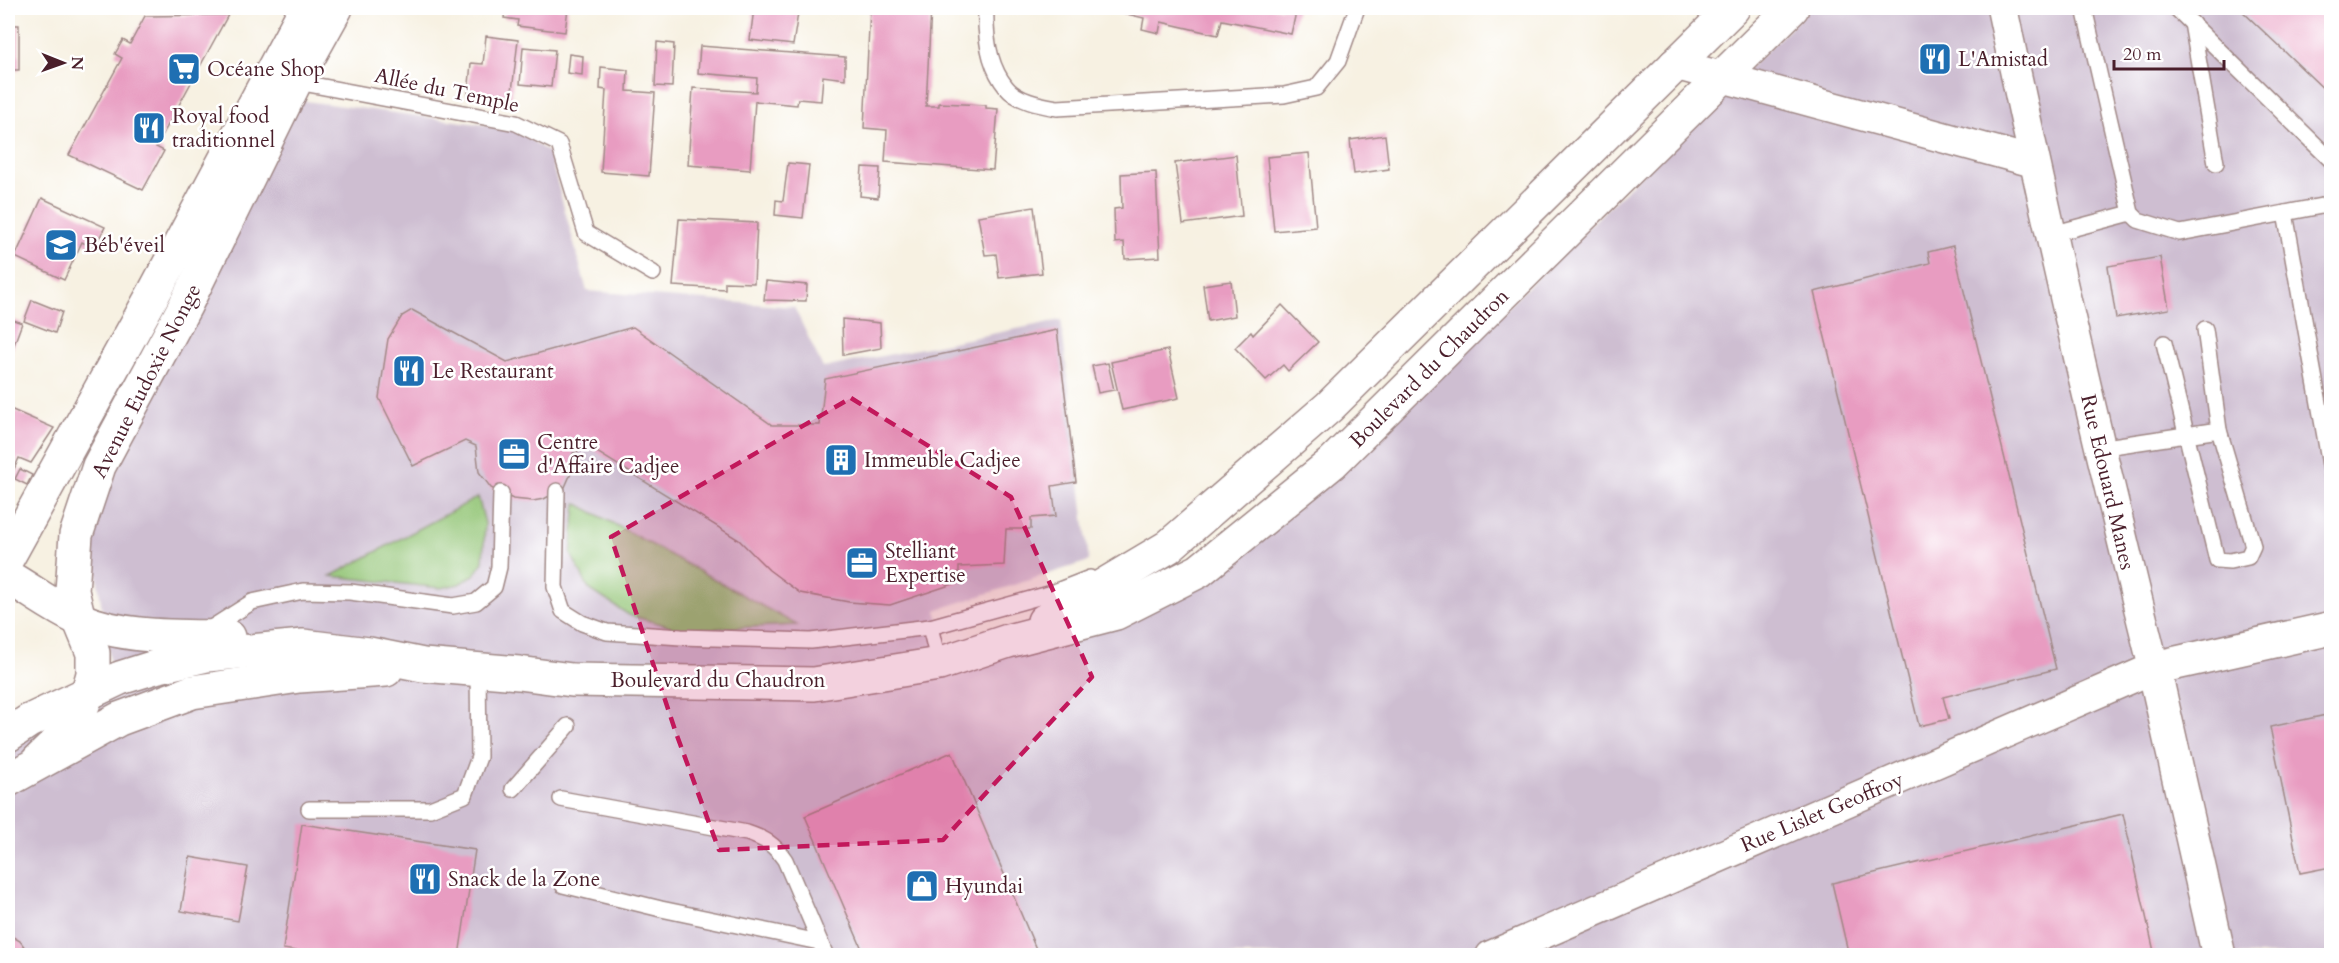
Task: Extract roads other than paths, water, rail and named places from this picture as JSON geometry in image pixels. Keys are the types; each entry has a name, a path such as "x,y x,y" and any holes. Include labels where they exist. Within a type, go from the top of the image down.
{"main road":[{"name":"Avenue Eudoxie Nonge","path":"8,557 155,291 306,8"},
{"name":"Avenue Eudoxie Nonge","path":"38,761 74,726 93,675 93,653 72,591 75,535 99,466 185,306 297,78 336,8"},
{"name":"Boulevard du Chaudron","path":"1008,641 1168,547 1329,407 1733,8"},
{"name":"Boulevard du Chaudron","path":"8,735 28,721 120,678 207,655 303,646 369,654 423,665 572,680 814,684 939,664 1008,641 1116,613 1199,570 1332,463 1792,8"},
{"path":"8,577 80,620 121,631 164,637 254,638 303,646"},
{"path":"2154,668 2331,628"},
{"name":"Boulevard du Chaudron","path":"8,780 38,761 119,719 192,692 299,676 373,672 423,665"},
{"name":"Rue Edouard Manes","path":"2154,668 2219,956"}],"street":[{"name":"Rue Edouard Manes","path":"2002,8 2034,162 2099,448 2154,668"},
{"path":"1674,64 2034,162"},
{"name":"Rue Lislet Geoffroy","path":"1491,956 2154,668"}],"lane":[{"path":"986,8 985,26 991,58 1007,88 1031,103 1057,108 1284,95 1316,88 1338,62 1357,8"},
{"path":"2084,8 2131,213 2138,220 2180,233 2331,204"},
{"path":"2176,8 2331,161"},
{"path":"2192,23 2216,163"},
{"name":"Allée du Temple","path":"297,78 308,84 516,123 559,144 586,233 654,273"},
{"path":"2052,234 2131,213"},
{"path":"2285,213 2331,476"},
{"path":"2164,343 2217,560 2230,561 2248,557 2253,546 2219,430 2205,329"},
{"path":"2099,448 2219,430"},
{"path":"557,491 555,587 563,611 607,632 811,641 930,627 1049,594 1168,547"},
{"path":"199,636 252,603 303,591 350,592 453,606 476,602 494,587 499,567 501,493"},
{"path":"930,627 939,664"},
{"path":"309,809 430,809 465,795 479,757 478,669"},
{"path":"513,789 568,726"},
{"path":"561,799 747,833 766,839 777,847 785,860 822,949"},
{"path":"563,885 822,949"}],"place":[{"name":"L'Amistad","path":"1935,59"},
{"name":"Océane Shop","path":"184,69"},
{"name":"Royal food traditionnel","path":"149,128"},
{"name":"Béb'éveil","path":"61,245"},
{"name":"Le Restaurant","path":"409,371"},
{"name":"Centre d'Affaire Cadjee","path":"514,454"},
{"name":"Immeuble Cadjee","path":"841,460"},
{"name":"Stelliant Expertise","path":"862,563"},
{"name":"Snack de la Zone","path":"425,879"},
{"name":"Hyundai","path":"922,886"}]}
